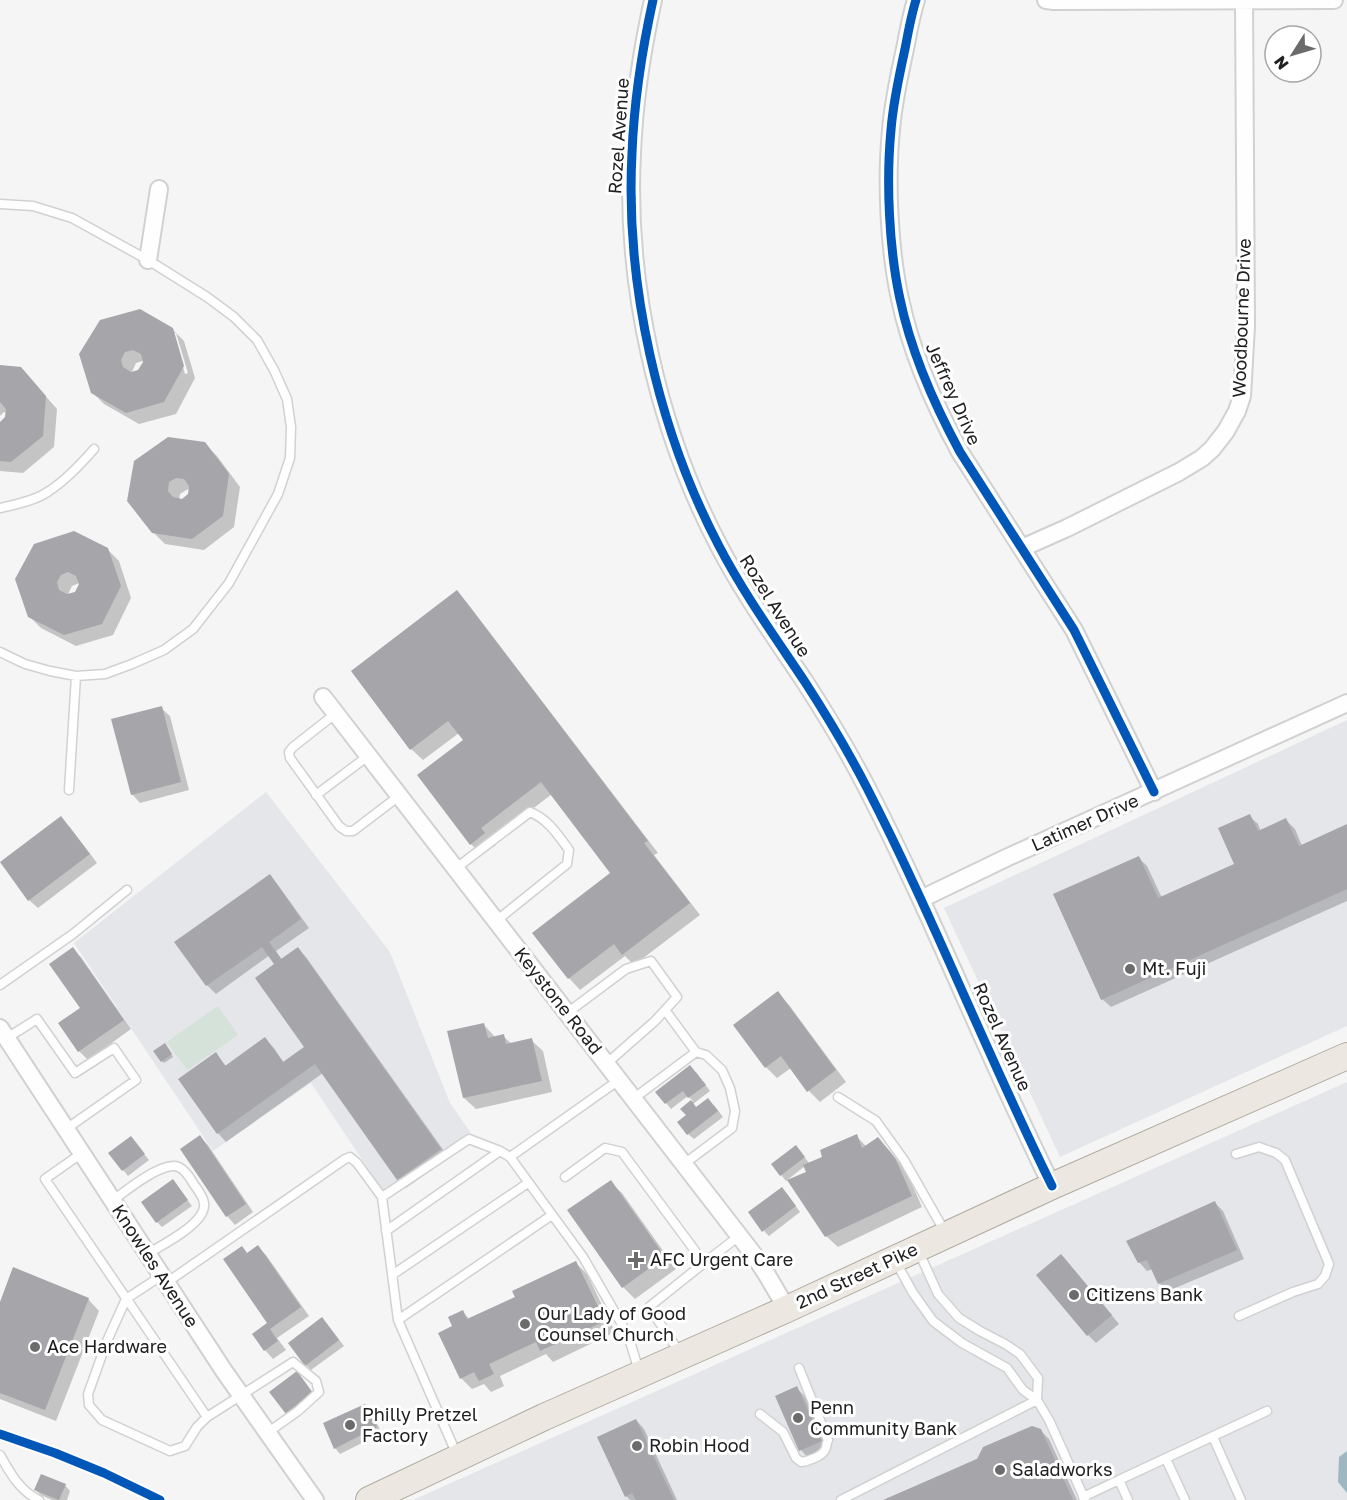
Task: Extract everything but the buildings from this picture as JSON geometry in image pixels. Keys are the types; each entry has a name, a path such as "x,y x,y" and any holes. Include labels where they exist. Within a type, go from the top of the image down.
{"main road":[{"name":"2nd Street Pike","path":"369,1500 544,1417 787,1310 1052,1186 1347,1056"}],"street":[{"name":"Rozel Avenue","path":"653,0 637,85 631,201 635,260 649,350 674,441 694,493 718,545 744,592 833,727 885,822 1052,1186"},
{"name":"Jeffrey Drive","path":"916,0 894,100 889,155 890,220 895,274 915,353 935,403 960,452 1074,630 1154,792"},
{"path":"1046,0 1054,2 1334,0"},
{"name":"Woodbourne Drive","path":"1022,548 1068,528 1202,458 1226,431 1237,411 1242,396 1246,326 1244,0"},
{"path":"148,260 159,189"},
{"name":"Keystone Road","path":"322,697 739,1236 767,1275 787,1310"},
{"name":"Latimer Drive","path":"921,898 1347,703"},
{"name":"Knowles Avenue","path":"2,1031 241,1396 315,1500"}],"lane":[{"path":"0,204 33,206 72,218 148,260 234,317 257,340 274,370 287,399 291,427 290,458 278,494 229,583 193,629 164,650 105,674 76,676 50,671 25,664 0,652"},
{"path":"0,508 48,492 80,465 94,449"},
{"path":"69,790 76,676"},
{"path":"335,714 289,752 290,758 339,826 346,831 353,831 399,796"},
{"path":"316,795 368,756"},
{"path":"455,869 530,812 541,816 559,836 569,850 567,864 496,921"},
{"path":"0,985 73,934 127,890"},
{"path":"567,1013 626,969 651,962 677,997 655,1021 606,1064"},
{"path":"665,1010 696,1052 706,1055 722,1070 730,1088 735,1111 732,1128 684,1164"},
{"path":"2,1031 37,1019 75,1073 114,1048 136,1080 66,1129"},
{"path":"633,1099 696,1052"},
{"path":"510,1157 619,1080"},
{"path":"838,1097 876,1121 904,1161 947,1235"},
{"path":"382,1197 469,1139 510,1157 583,1257 628,1335 640,1374"},
{"path":"1236,1154 1259,1147 1276,1153 1285,1160 1329,1264 1325,1276 1318,1284 1293,1292 1239,1316"},
{"path":"565,1177 605,1148 622,1152 704,1263"},
{"path":"386,1231 500,1151"},
{"path":"82,1153 45,1179 207,1417"},
{"path":"267,1433 298,1411 319,1392 316,1381 293,1362 207,1417 197,1427 186,1446 170,1451 102,1420 89,1405 88,1394 107,1341 126,1299 164,1280 345,1158 350,1157 382,1197 398,1320 458,1458"},
{"path":"112,1201 147,1176 172,1166 183,1170 197,1189 204,1201 204,1208 198,1220 147,1254"},
{"path":"392,1275 528,1183"},
{"path":"398,1320 552,1215"},
{"path":"682,1356 649,1307 739,1236"},
{"path":"906,1253 952,1312 1020,1354 1038,1378 1037,1400"},
{"path":"906,1253 913,1293 933,1321 962,1343 1007,1368 1023,1390 1037,1400 1049,1420 1084,1498 1267,1411"},
{"path":"760,1414 783,1432 795,1458 807,1461 826,1450 828,1440 799,1368"},
{"path":"841,1500 1037,1400"},
{"path":"1213,1437 1241,1500"},
{"path":"0,1455 15,1481 29,1495 39,1500"},
{"path":"1166,1459 1185,1500"},
{"path":"1119,1480 1128,1500"}],"shaded area":[{"path":"1347,720 1347,1026 1060,1157 944,908"},
{"path":"266,792 390,952 450,1103 471,1133 383,1191 311,1083 213,1151 74,943"},
{"path":"218,1006 238,1035 187,1070 167,1042"},
{"path":"1347,1082 1347,1500 413,1500 1202,1147"}],"water":[{"path":"1347,1451 1347,1493 1338,1482 1339,1457"}],"cycle path":[{"path":"653,0 639,76 633,134 631,203 640,304 650,355 679,454 697,501 729,564 845,747 892,837 1052,1186"},
{"path":"916,0 895,100 889,171 893,259 910,339 932,396 960,452 1074,630 1154,792"},
{"path":"0,1434 104,1473 160,1500"}],"place":[{"name":"Mt. Fuji","path":"1130,969"},
{"name":"AFC Urgent Care","path":"636,1260"},
{"name":"Citizens Bank","path":"1074,1295"},
{"name":"Our Lady of Good Counsel Church","path":"525,1324"},
{"name":"Ace Hardware","path":"35,1347"},
{"name":"Penn Community Bank","path":"798,1418"},
{"name":"Philly Pretzel Factory","path":"350,1425"},
{"name":"Robin Hood","path":"637,1446"},
{"name":"Saladworks","path":"1000,1470"}]}
